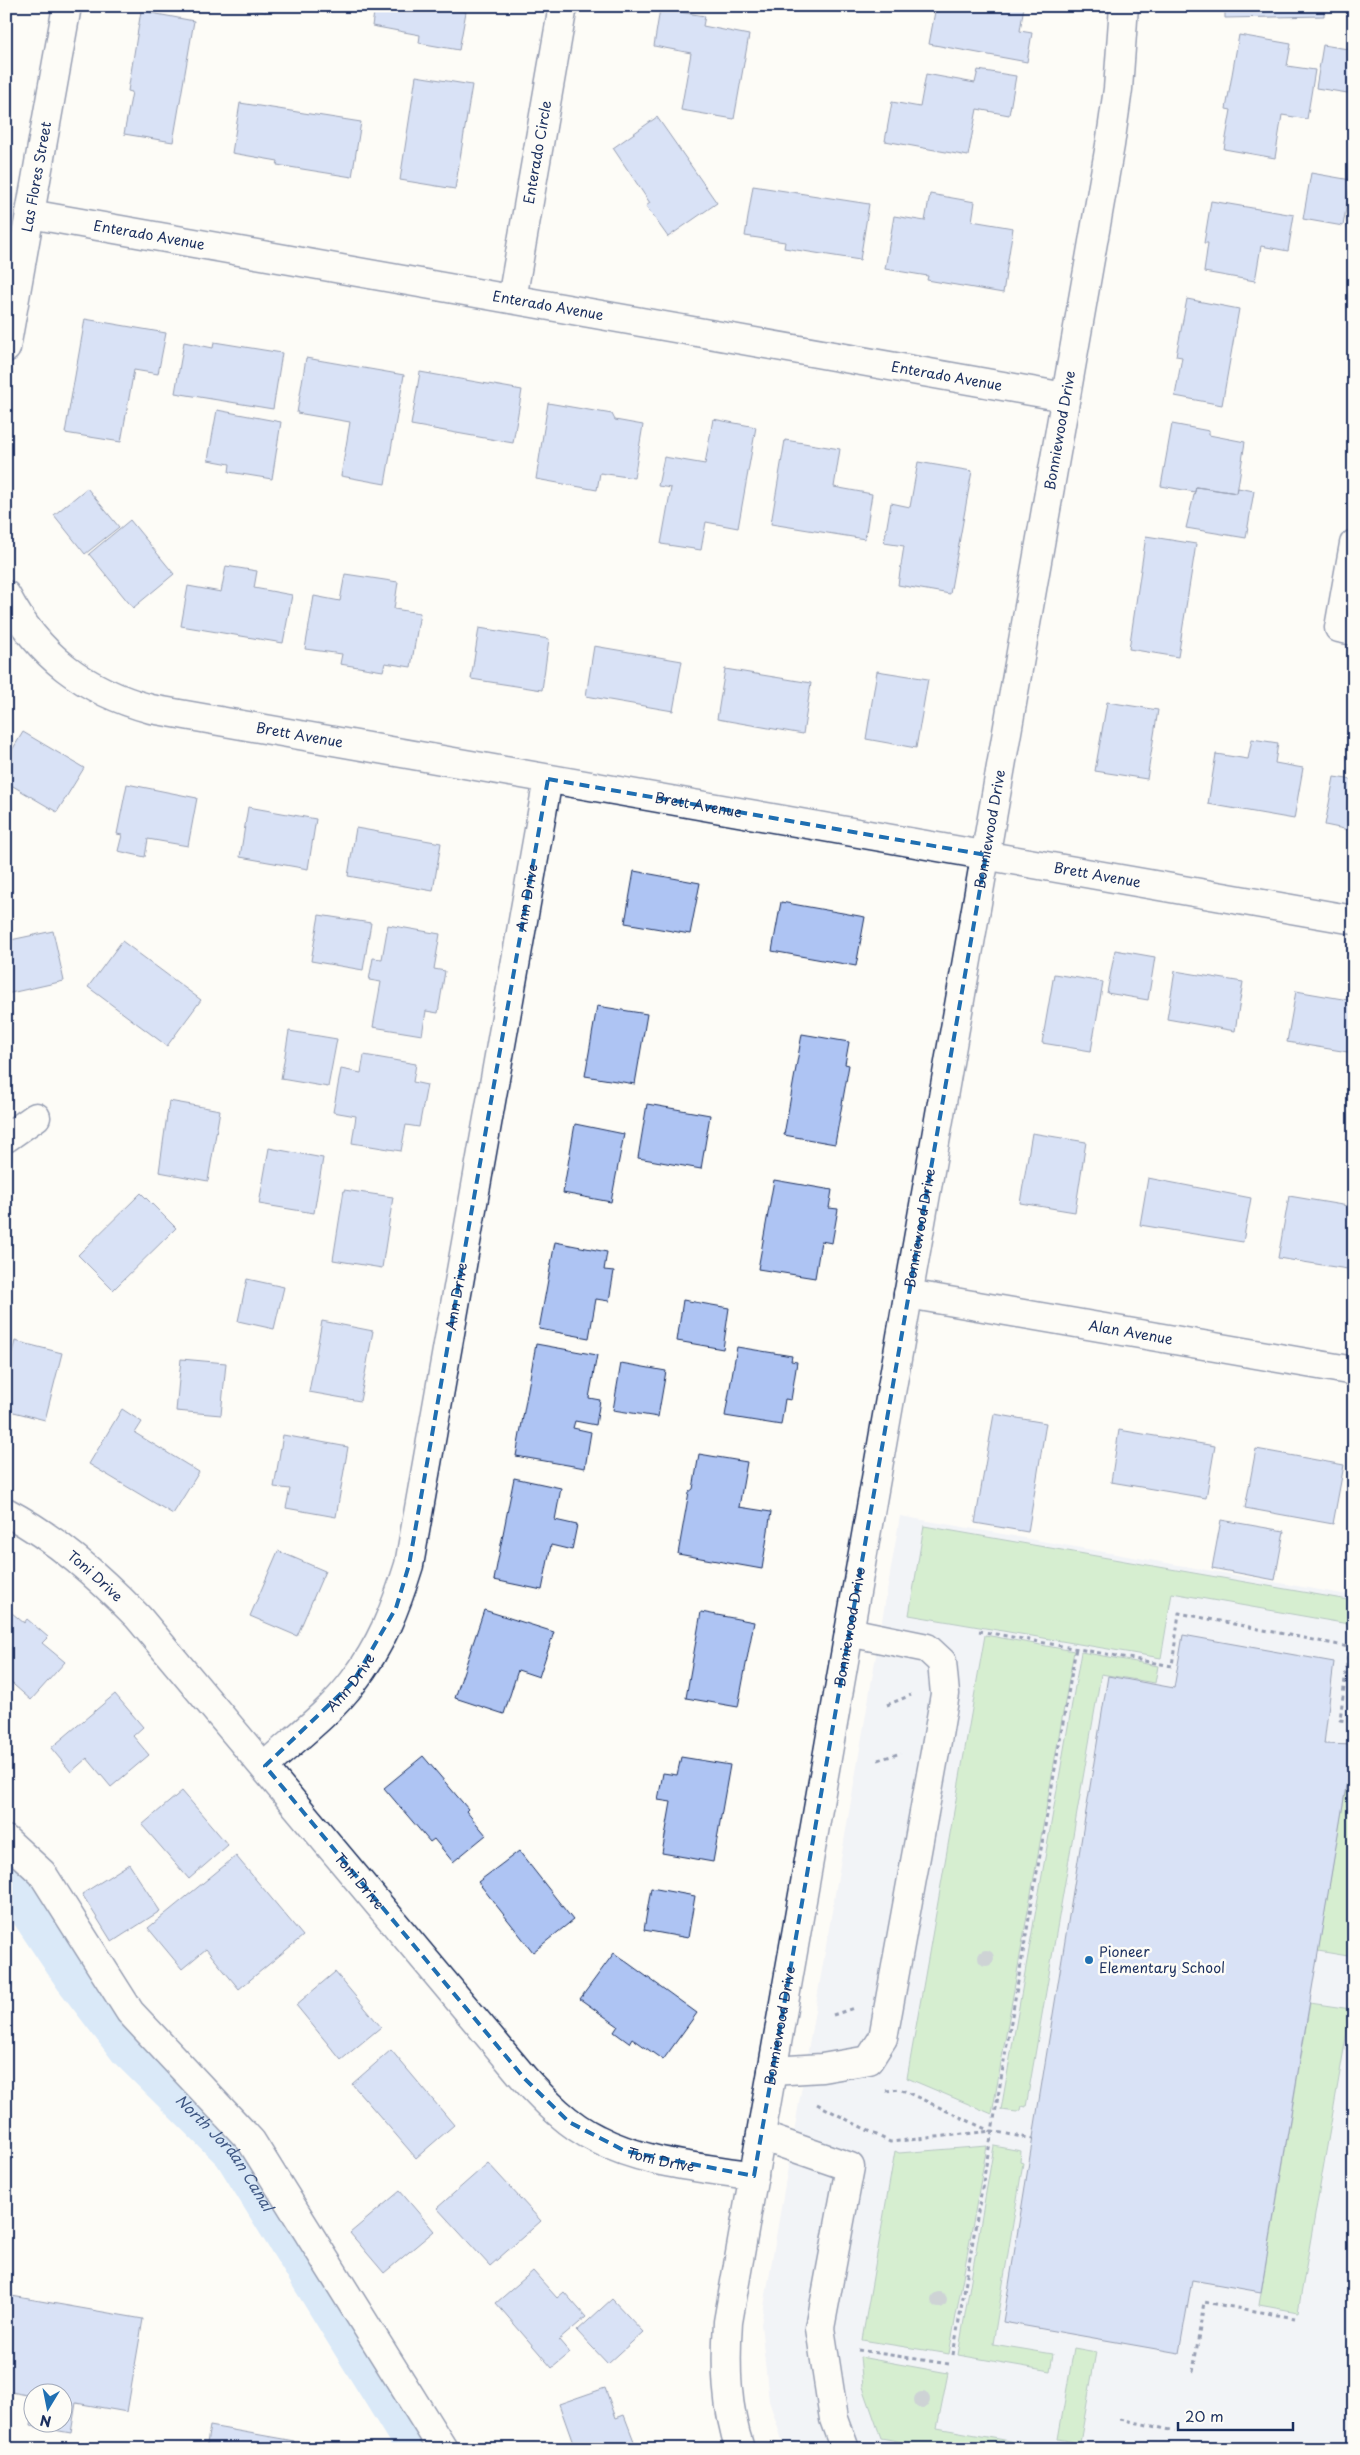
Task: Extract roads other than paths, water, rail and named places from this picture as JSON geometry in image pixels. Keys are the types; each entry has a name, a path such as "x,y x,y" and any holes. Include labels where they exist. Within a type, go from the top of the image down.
{"street":[{"name":"Las Flores Street","path":"6,348 67,6"},
{"name":"Enterado Circle","path":"512,299 563,6"},
{"name":"Bonniewood Drive","path":"740,2449 727,2396 726,2358 728,2322 1116,108 1124,6"},
{"name":"Enterado Avenue","path":"30,214 1065,397"},
{"path":"1354,544 1339,628 1354,631"},
{"name":"Brett Avenue","path":"6,595 32,637 75,677 123,701 151,709 1354,920"},
{"name":"Ann Drive","path":"264,1766 325,1713 353,1682 377,1646 396,1608 409,1565 548,779"},
{"path":"6,1138 36,1117"},
{"name":"Alan Avenue","path":"908,1294 1354,1371"},
{"name":"Toni Drive","path":"6,1512 50,1538 112,1590 138,1617 546,2102 570,2122 597,2139 633,2153 656,2160 754,2176"},
{"path":"772,2071 822,2068 869,2060 883,2038 937,1741 945,1694 942,1662 927,1648 849,1632"},
{"path":"6,1840 42,1873 130,2012 251,2142 443,2449"},
{"path":"761,2136 850,2167 820,2328 834,2418 845,2449"}],"waterway":[{"name":"North Jordan Canal","path":"6,1876 74,1977 129,2049 233,2152 417,2449"}],"place":[{"name":"Pioneer Elementary School","path":"1089,1960"}]}
